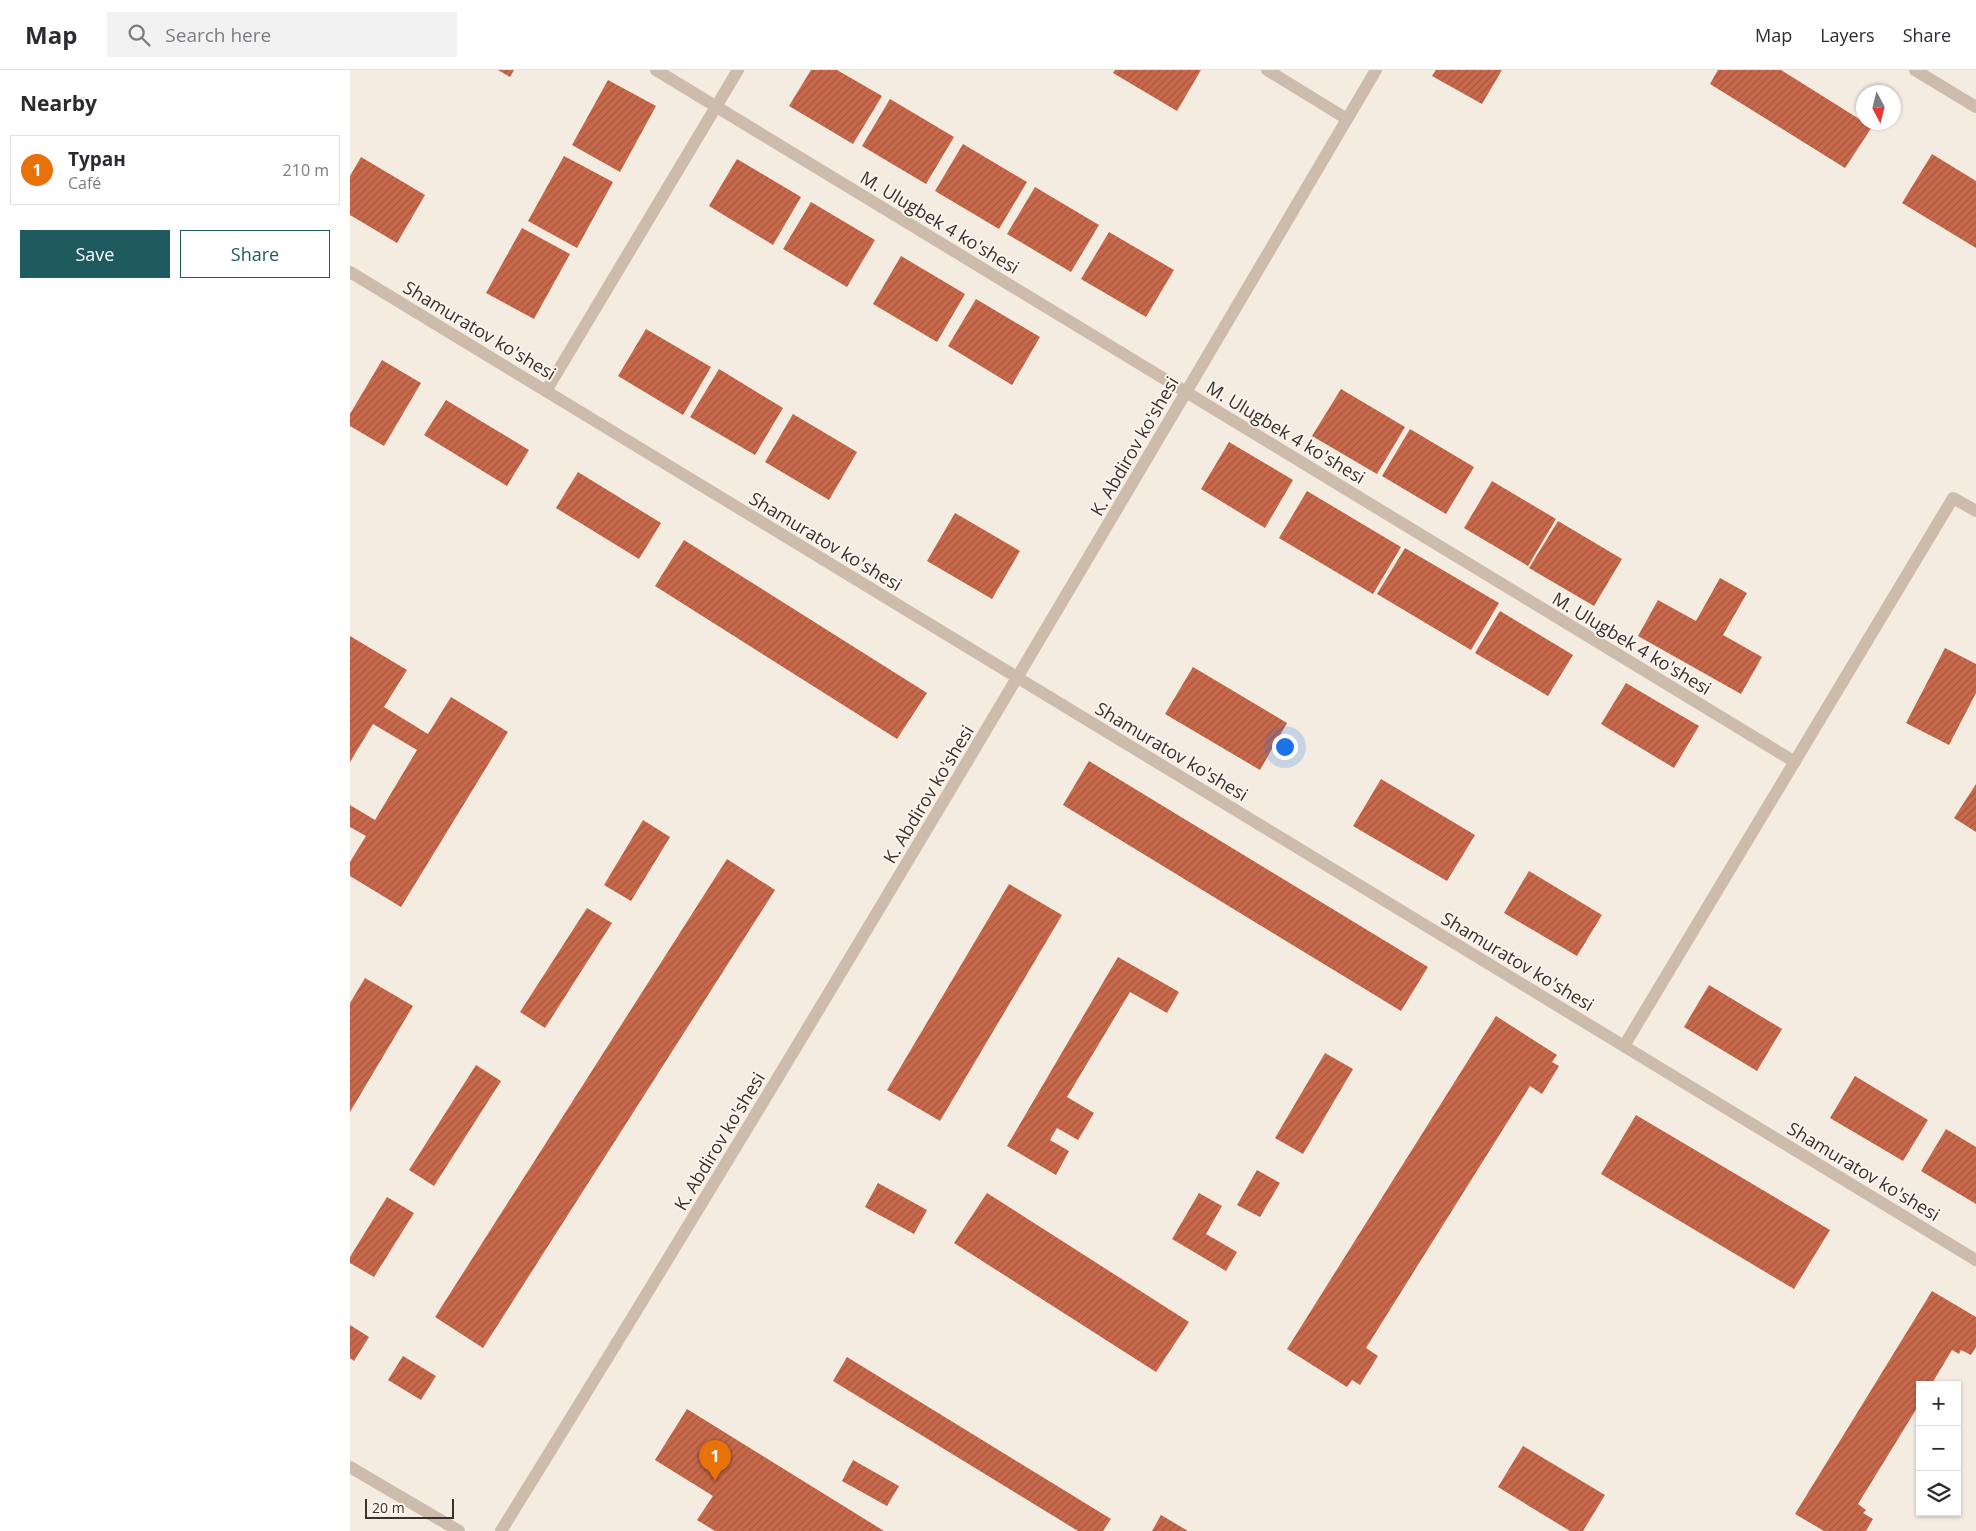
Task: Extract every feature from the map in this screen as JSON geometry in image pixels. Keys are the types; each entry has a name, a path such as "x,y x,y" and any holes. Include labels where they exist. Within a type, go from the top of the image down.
{"street":[{"name":"M. Ulugbek 4 ko'shesi","path":"656,70 1795,762"},
{"path":"546,391 738,70"},
{"path":"1267,70 1347,119"},
{"name":"K. Abdirov ko'shesi","path":"500,1531 595,1380 1018,678 1376,70"},
{"path":"1915,70 1976,107"},
{"name":"Shamuratov ko'shesi","path":"350,272 1976,1260"},
{"path":"1624,1046 1953,498 1976,511"},
{"path":"350,1467 459,1531"}],"building":[{"path":"498,70 514,70 510,77"},
{"path":"811,70 837,70 882,96 853,144 789,106"},
{"path":"1115,70 1201,70 1177,111 1113,73"},
{"path":"1436,70 1502,70 1482,104 1432,76"},
{"path":"1718,70 1781,70 1856,117 1856,130 1870,130 1845,168 1710,84"},
{"path":"608,80 656,106 620,172 572,145"},
{"path":"890,99 954,137 926,184 862,146"},
{"path":"963,144 1027,182 999,229 935,191"},
{"path":"1932,154 1976,181 1976,248 1902,203"},
{"path":"564,156 613,182 577,248 528,221"},
{"path":"361,157 425,195 397,243 350,215 350,176"},
{"path":"737,159 801,197 773,245 709,206"},
{"path":"1035,187 1099,225 1071,272 1007,234"},
{"path":"811,202 875,240 847,287 783,249"},
{"path":"522,228 570,254 534,319 486,293"},
{"path":"1109,232 1174,270 1146,317 1081,279"},
{"path":"901,256 965,294 937,342 873,304"},
{"path":"976,299 1040,337 1012,385 948,346"},
{"path":"646,329 711,367 683,415 618,376"},
{"path":"382,360 421,383 384,446 350,426 350,414"},
{"path":"719,369 783,408 755,455 690,417"},
{"path":"1341,389 1405,427 1377,474 1312,436"},
{"path":"446,400 529,450 507,486 424,435"},
{"path":"793,414 857,452 829,500 765,462"},
{"path":"1410,429 1474,467 1446,514 1382,476"},
{"path":"1229,442 1293,480 1265,528 1201,489"},
{"path":"578,472 661,523 639,559 556,508"},
{"path":"1492,481 1556,519 1528,566 1464,528"},
{"path":"1307,491 1401,547 1373,594 1279,538"},
{"path":"955,513 1020,551 992,599 927,561"},
{"path":"1558,521 1622,559 1594,606 1529,568"},
{"path":"684,540 927,693 897,739 655,586"},
{"path":"1405,548 1499,603 1471,650 1377,594"},
{"path":"1720,578 1747,593 1723,635 1762,657 1741,694 1638,636 1658,600 1696,621"},
{"path":"1500,611 1573,655 1548,696 1475,653"},
{"path":"350,636 407,670 384,707 428,734 451,697 508,732 401,907 350,876 350,862 366,836 350,827 350,805 375,820 417,750 373,724 350,762"},
{"path":"1945,648 1976,664 1976,693 1949,745 1906,723"},
{"path":"1193,667 1287,723 1260,770 1165,714"},
{"path":"1626,683 1699,726 1674,768 1601,724"},
{"path":"1089,761 1428,967 1401,1011 1063,805"},
{"path":"1381,779 1475,835 1447,881 1353,826"},
{"path":"1976,784 1976,832 1954,818"},
{"path":"643,820 670,837 631,901 604,885"},
{"path":"727,859 775,890 483,1348 435,1317"},
{"path":"1529,871 1602,915 1577,956 1504,913"},
{"path":"1009,884 1062,915 940,1121 887,1090"},
{"path":"587,908 612,923 545,1028 520,1012"},
{"path":"1118,957 1179,992 1167,1013 1130,992 1067,1097 1094,1113 1078,1140 1057,1128 1050,1140 1069,1151 1056,1175 1007,1146"},
{"path":"365,978 413,1006 350,1112 350,1003"},
{"path":"1709,985 1782,1029 1757,1071 1684,1027"},
{"path":"1496,1016 1557,1055 1552,1062 1559,1066 1542,1094 1530,1086 1366,1348 1378,1356 1360,1385 1352,1380 1347,1387 1287,1349"},
{"path":"1325,1053 1353,1069 1303,1154 1275,1138"},
{"path":"476,1065 501,1081 434,1186 409,1170"},
{"path":"1855,1076 1928,1120 1903,1161 1830,1118"},
{"path":"1636,1115 1830,1230 1794,1289 1601,1174"},
{"path":"1946,1129 1976,1147 1976,1204 1921,1171"},
{"path":"1257,1170 1280,1183 1260,1217 1237,1205"},
{"path":"878,1183 927,1210 914,1234 865,1207"},
{"path":"987,1193 1189,1322 1156,1372 954,1243"},
{"path":"1199,1193 1222,1206 1206,1234 1237,1252 1226,1271 1172,1239"},
{"path":"387,1197 414,1213 374,1277 350,1263 350,1257"},
{"path":"1932,1291 1976,1317 1976,1347 1971,1355 1961,1350 1959,1354 1952,1350 1933,1381 1916,1381 1916,1410 1858,1504 1866,1510 1863,1513 1873,1519 1866,1531 1824,1531 1795,1514"},
{"path":"350,1325 369,1337 354,1361 350,1358"},
{"path":"403,1356 436,1376 421,1400 388,1380"},
{"path":"847,1357 1111,1519 1103,1531 1078,1531 833,1381"},
{"path":"687,1409 884,1531 715,1531 697,1520 713,1496 655,1460"},
{"path":"1523,1446 1605,1495 1583,1531 1570,1531 1498,1487"},
{"path":"853,1460 899,1486 887,1506 842,1481"},
{"path":"1161,1515 1188,1531 1152,1531"}],"place":[{"name":"Туран","path":"715,1481"}]}
